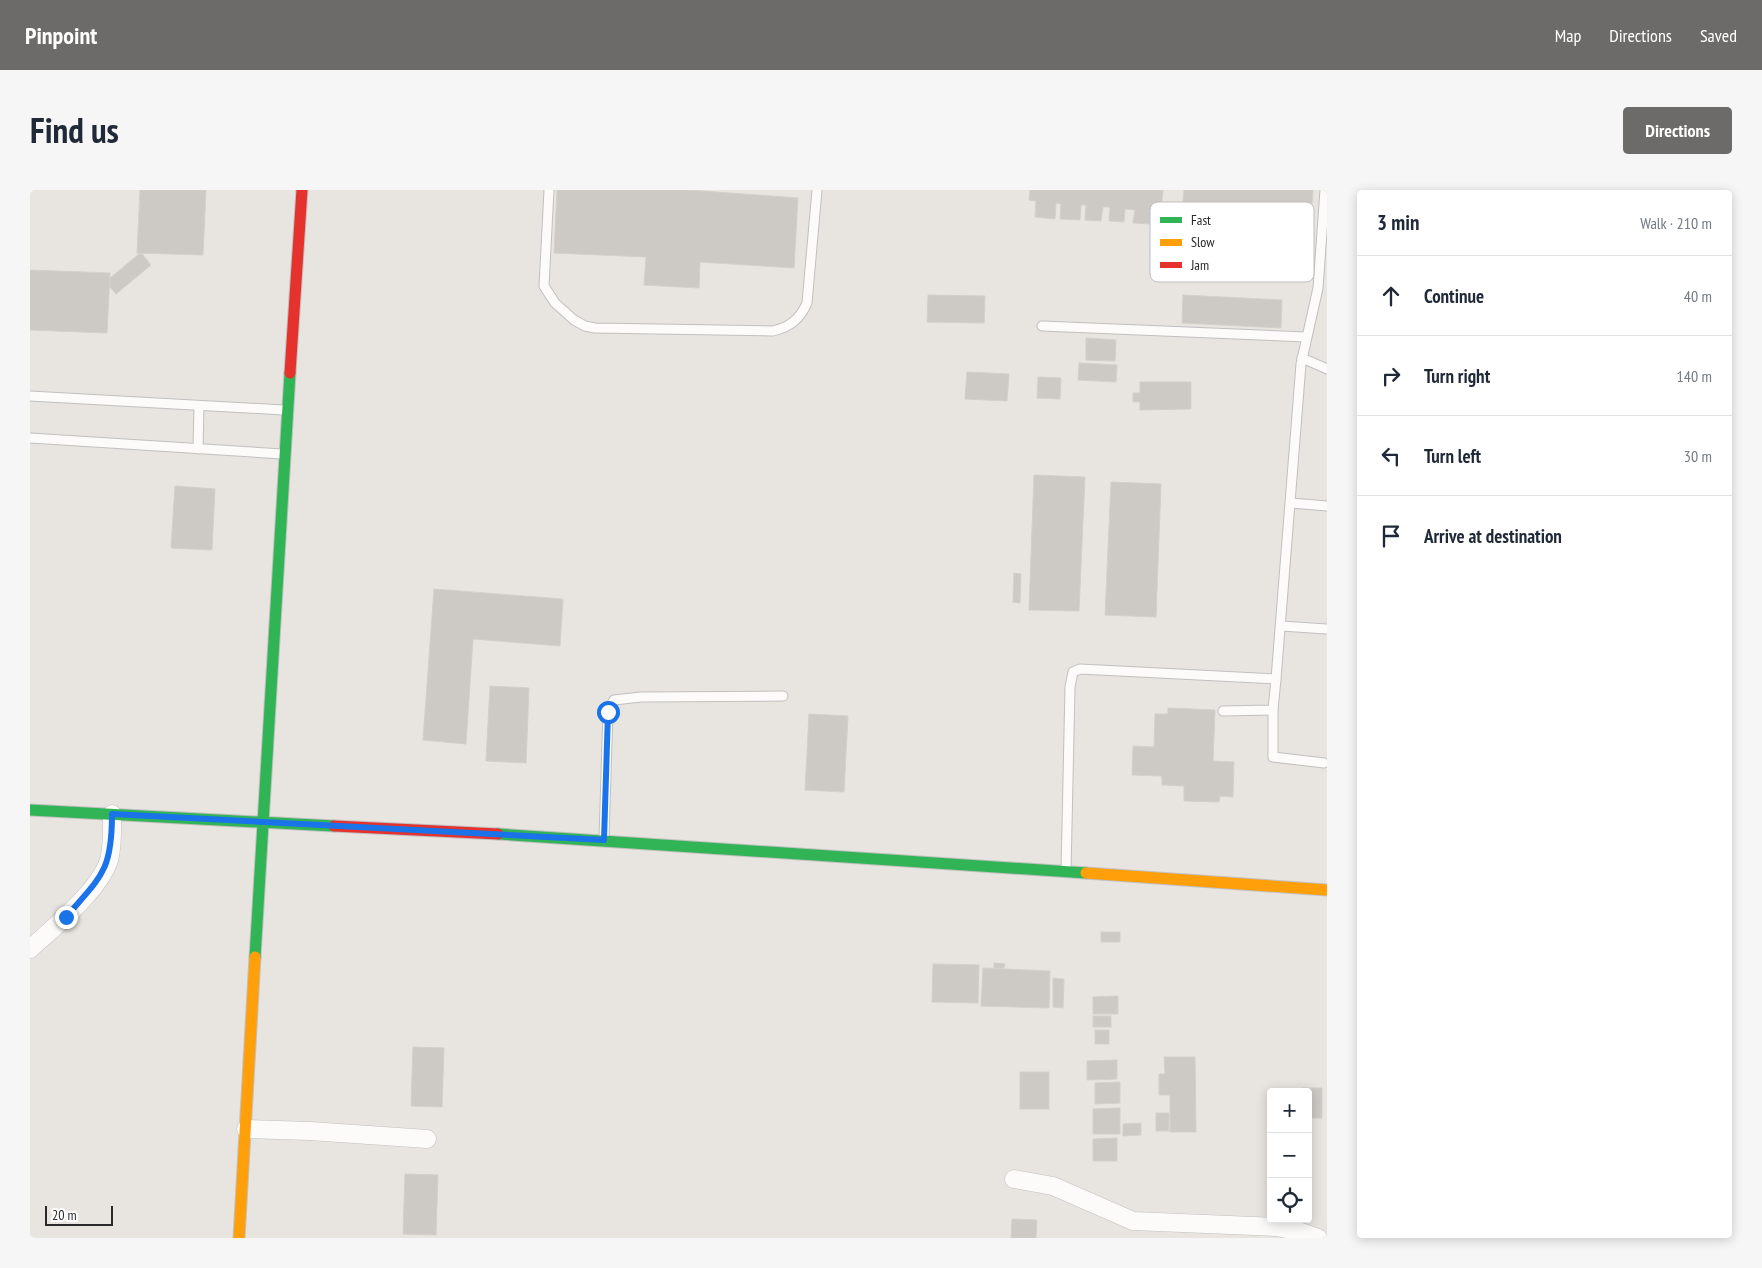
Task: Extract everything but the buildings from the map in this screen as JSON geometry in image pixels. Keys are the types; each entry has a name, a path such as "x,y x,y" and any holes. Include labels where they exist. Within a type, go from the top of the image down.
{"street":[{"path":"239,1238 284,454 302,190"},
{"path":"30,810 604,840 1327,890"},
{"path":"30,948 66,917 103,874 109,860 112,841 112,814"},
{"path":"246,1129 310,1130 427,1139"},
{"path":"1014,1179 1053,1186 1133,1221 1276,1227 1298,1231 1318,1238"}],"lane":[{"path":"549,190 544,286 555,303 574,320 584,326 595,328 773,330 787,327 804,311 807,303 817,190"},
{"path":"1324,763 1273,757 1273,710 1302,358 1305,336 1318,288 1325,190"},
{"path":"1042,326 1305,336"},
{"path":"1302,358 1327,369"},
{"path":"30,396 287,410"},
{"path":"198,449 199,406"},
{"path":"30,438 284,454"},
{"path":"1290,504 1327,506"},
{"path":"1281,626 1327,629"},
{"path":"1066,873 1070,687 1073,672 1080,669 1276,679"},
{"path":"604,840 608,712 614,700 641,697 783,696"},
{"path":"1223,712 1273,710"}],"traffic: fast":[{"path":"255,957 290,373"},
{"path":"30,810 334,826"},
{"path":"498,834 1086,873"}],"traffic: slow":[{"path":"1086,873 1327,890"},
{"path":"239,1238 255,957"}],"traffic: jam":[{"path":"290,373 302,190"},
{"path":"334,826 498,834"}],"route":[{"path":"66,917 103,874 109,860 112,841 112,814 604,840 608,712"}]}
